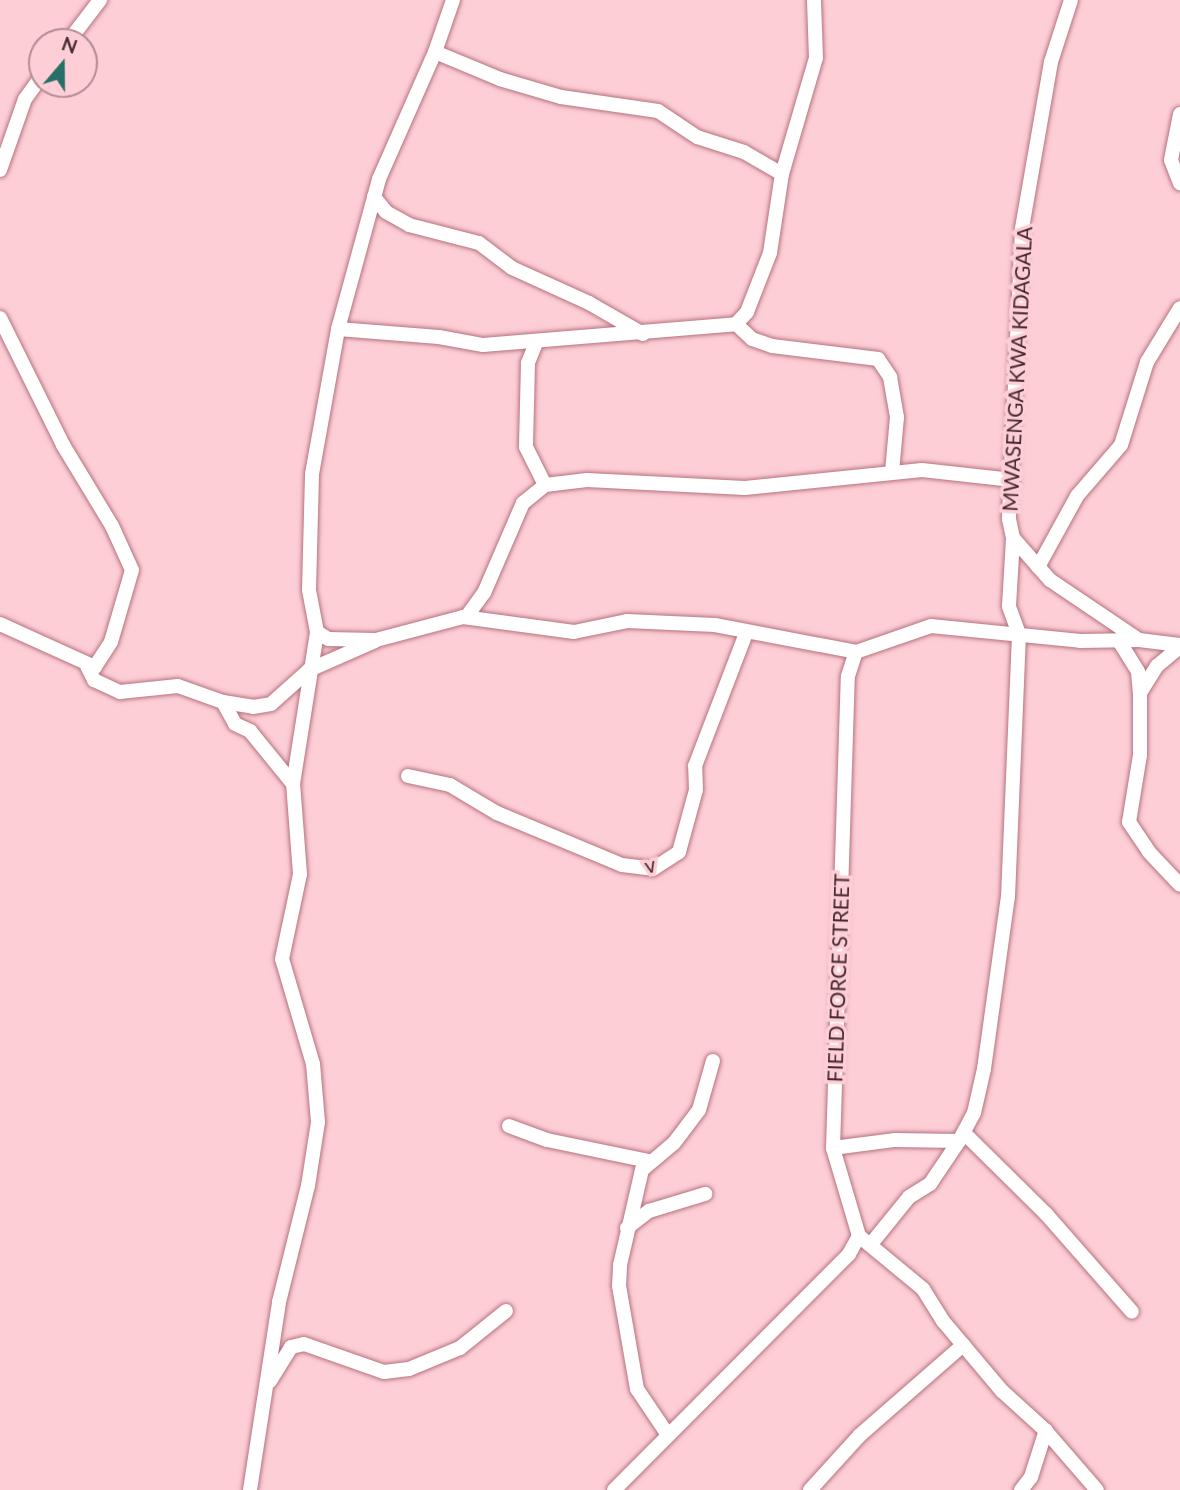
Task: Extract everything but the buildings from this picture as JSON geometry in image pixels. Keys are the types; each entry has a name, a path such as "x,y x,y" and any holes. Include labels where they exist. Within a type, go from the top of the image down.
{"street":[{"path":"79,28 100,0"},
{"path":"250,1490 269,1382 279,1302 308,1186 318,1122 313,1064 282,958 300,874 293,784 310,695 309,670 317,632 309,590 307,519 338,329 374,197 435,52 453,0"},
{"path":"338,329 439,337 483,345 645,334 736,324 747,312 770,253 782,174 816,58 814,0"},
{"name":"MWASENGA KWA KIDAGALA","path":"1071,0 1051,62 1022,229 1012,480 1013,538 1050,580 1139,640 1180,646"},
{"path":"435,52 561,97 658,111 697,137 744,152 782,174"},
{"path":"0,170 28,95"},
{"path":"1180,114 1171,160 1180,183"},
{"path":"374,197 386,212 410,225 479,243 512,268 645,334"},
{"path":"1038,566 1073,502 1121,444 1147,362 1180,308"},
{"path":"0,318 63,445 112,526 132,570 103,660 95,667 87,666 0,624"},
{"path":"736,324 752,339 772,346 878,359 890,377 897,418 892,472"},
{"path":"536,343 528,363 526,447 545,485"},
{"path":"463,617 484,593 523,503 545,485 587,480 745,488 892,472 948,471 1012,480"},
{"path":"614,1490 849,1254 909,1197 930,1184 962,1137 984,1069 1007,897 1019,634 1009,606 1013,538"},
{"path":"87,666 94,680 113,690 131,694 158,686 178,686 223,702 253,707 271,704 309,670 376,640 463,617 574,632 627,621 715,625 856,652 931,626 1119,641 1139,640"},
{"path":"317,632 328,639 376,640"},
{"name":"v","path":"408,776 450,785 497,813 622,865 653,869 679,852 691,815 695,766 746,633"},
{"path":"1119,641 1138,672 1140,693 1140,755 1129,822 1149,852 1180,885"},
{"path":"1140,693 1157,666 1180,646"},
{"name":"FIELD FORCE STREET","path":"856,652 848,676 833,1148 865,1240"},
{"path":"223,702 235,724 250,731 293,784"},
{"path":"668,1435 637,1388 619,1286 626,1228 636,1189 648,1161 674,1143 699,1110 713,1061"},
{"path":"509,1125 547,1140 622,1153 648,1161"},
{"path":"833,1148 895,1140 962,1137 1046,1214 1132,1312"},
{"path":"622,1153 636,1189"},
{"path":"626,1228 649,1211 705,1194"},
{"path":"865,1240 923,1289 963,1345 1002,1391 1046,1430 1097,1490"},
{"path":"269,1382 291,1347 304,1344 394,1372 460,1348 506,1311"},
{"path":"810,1490 860,1435 963,1345"},
{"path":"1021,1490 1031,1477 1046,1430"}]}
